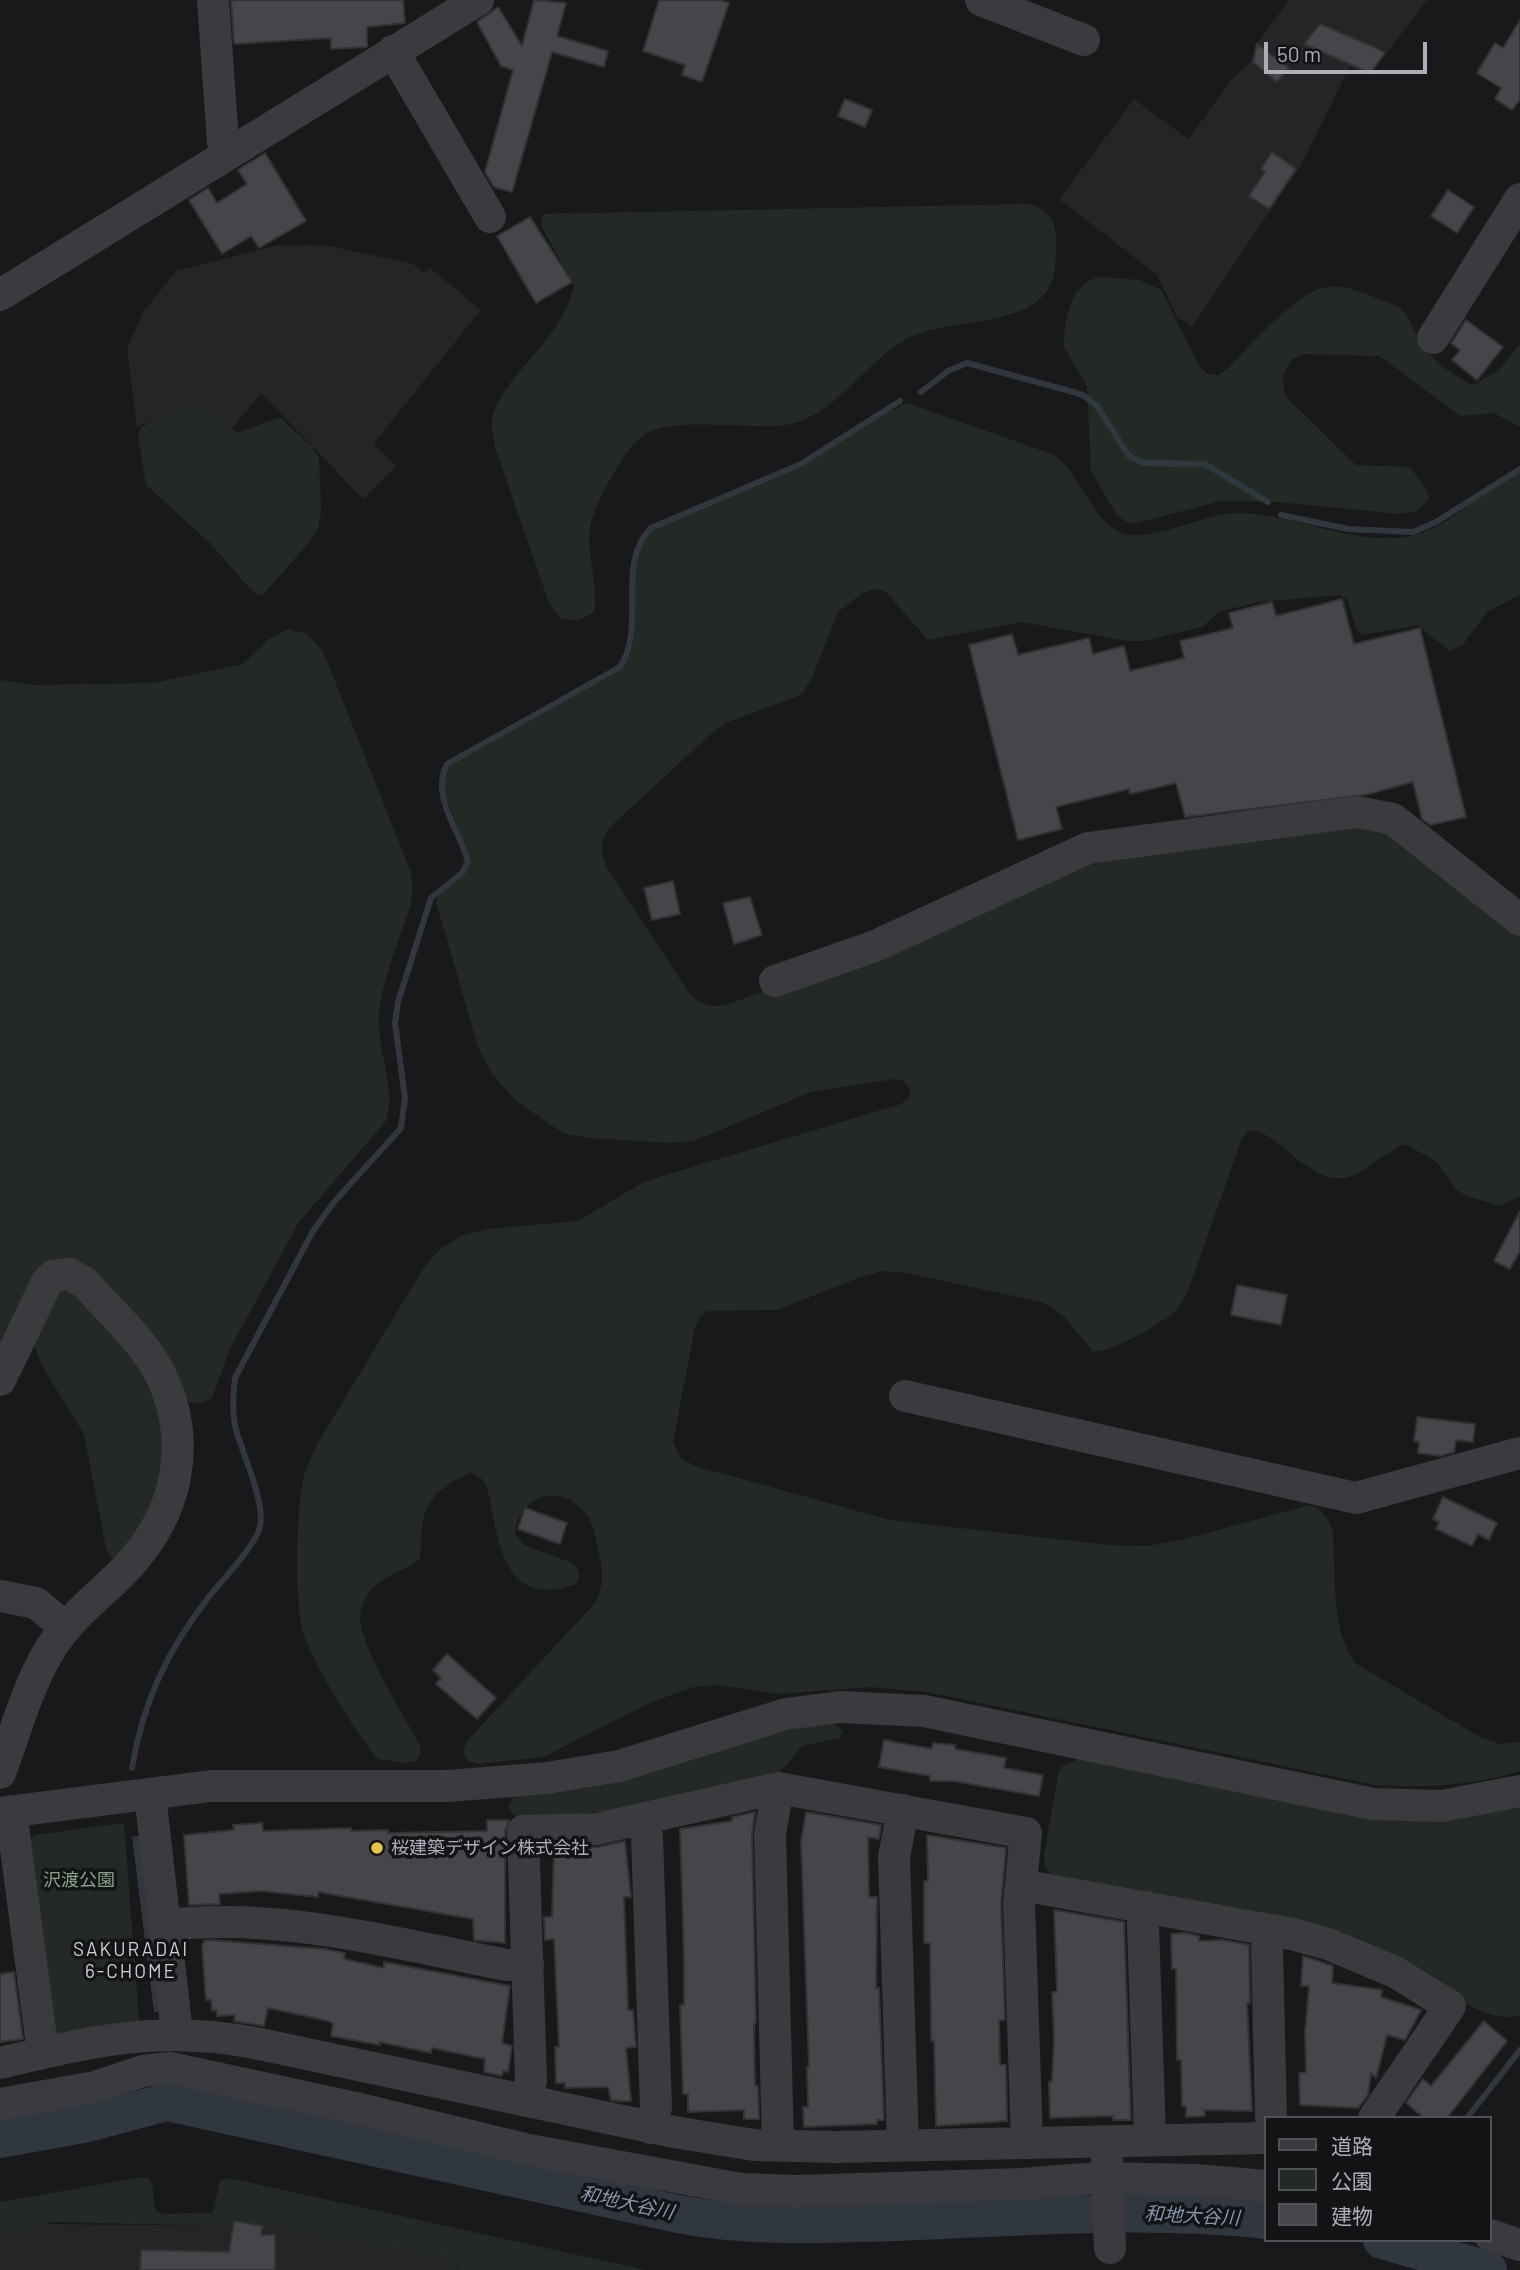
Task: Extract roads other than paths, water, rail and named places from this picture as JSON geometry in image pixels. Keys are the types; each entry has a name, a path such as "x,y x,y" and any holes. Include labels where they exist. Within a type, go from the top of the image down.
{"street":[{"path":"213,0 223,143 229,153"},
{"path":"0,295 478,0"},
{"path":"982,0 1084,40"},
{"path":"393,51 490,217"},
{"path":"1433,338 1520,199"},
{"path":"775,981 875,946 1076,851 1101,845 1357,812 1376,813 1394,820 1520,920"},
{"path":"0,1380 47,1282 53,1276 70,1274 85,1283 153,1361 167,1388 176,1418 179,1448 176,1479 167,1509 153,1536 134,1560 66,1628 42,1665 0,1773"},
{"path":"905,1396 1356,1497 1520,1453"},
{"path":"0,1596 36,1603 66,1628"},
{"path":"43,2053 14,1946 6,1812 241,1785 448,1786 571,1776 642,1760 786,1714 869,1706 924,1711 1373,1804 1442,1806 1520,1791"},
{"path":"778,1788 770,1834 778,2146"},
{"path":"527,2101 531,2080 523,1831 597,1829 778,1788 1026,1833 1021,1885 1027,2142"},
{"path":"150,1794 177,2033"},
{"path":"902,1810 894,1857 903,2145"},
{"path":"644,1819 647,1836 656,2107 651,2128"},
{"path":"1021,1885 1270,1930 1328,1944 1395,1972 1450,2006 1375,2116"},
{"path":"1146,1907 1143,1925 1150,2138"},
{"path":"166,1925 219,1921 291,1924 507,1965 528,1965"},
{"path":"1270,1930 1267,1947 1271,2116"},
{"path":"0,2063 108,2038 177,2033 255,2043 714,2140 778,2146 1264,2138"},
{"path":"0,2104 95,2087 143,2071 170,2068 360,2109 529,2150 731,2188 797,2191 1196,2180 1264,2186"},
{"path":"1106,2140 1110,2246"},
{"path":"1492,2236 1520,2245"}],"waterway":[{"path":"921,392 948,371 967,363 1083,395 1097,406 1129,456 1143,463 1205,464 1268,502"},
{"path":"132,1768 150,1699 169,1658 193,1618 243,1556 259,1530 261,1520 257,1493 233,1414 235,1378 313,1231 334,1202 401,1128 405,1098 395,1023 398,1002 431,898 462,873 468,862 444,801 443,776 447,764 620,667 628,651 631,633 635,559 640,543 651,528 801,464 900,401"},
{"path":"1281,515 1348,529 1413,532 1436,522 1520,469"},
{"path":"1469,2116 1520,2050"},
{"path":"157,2085 157,2103"},
{"name":"和地大谷川","path":"0,2139 88,2123 167,2102 678,2214 732,2221 841,2224 1127,2214 1264,2220"},
{"name":"和地大谷川","path":"1389,2242 1488,2270"}],"place":[{"name":"桜建築デザイン株式会社","path":"377,1848"}],"district":[{"name":"SAKURADAI 6-CHOME","path":"131,1961"}],"park label":[{"name":"沢渡公園","path":"79,1880"}]}
